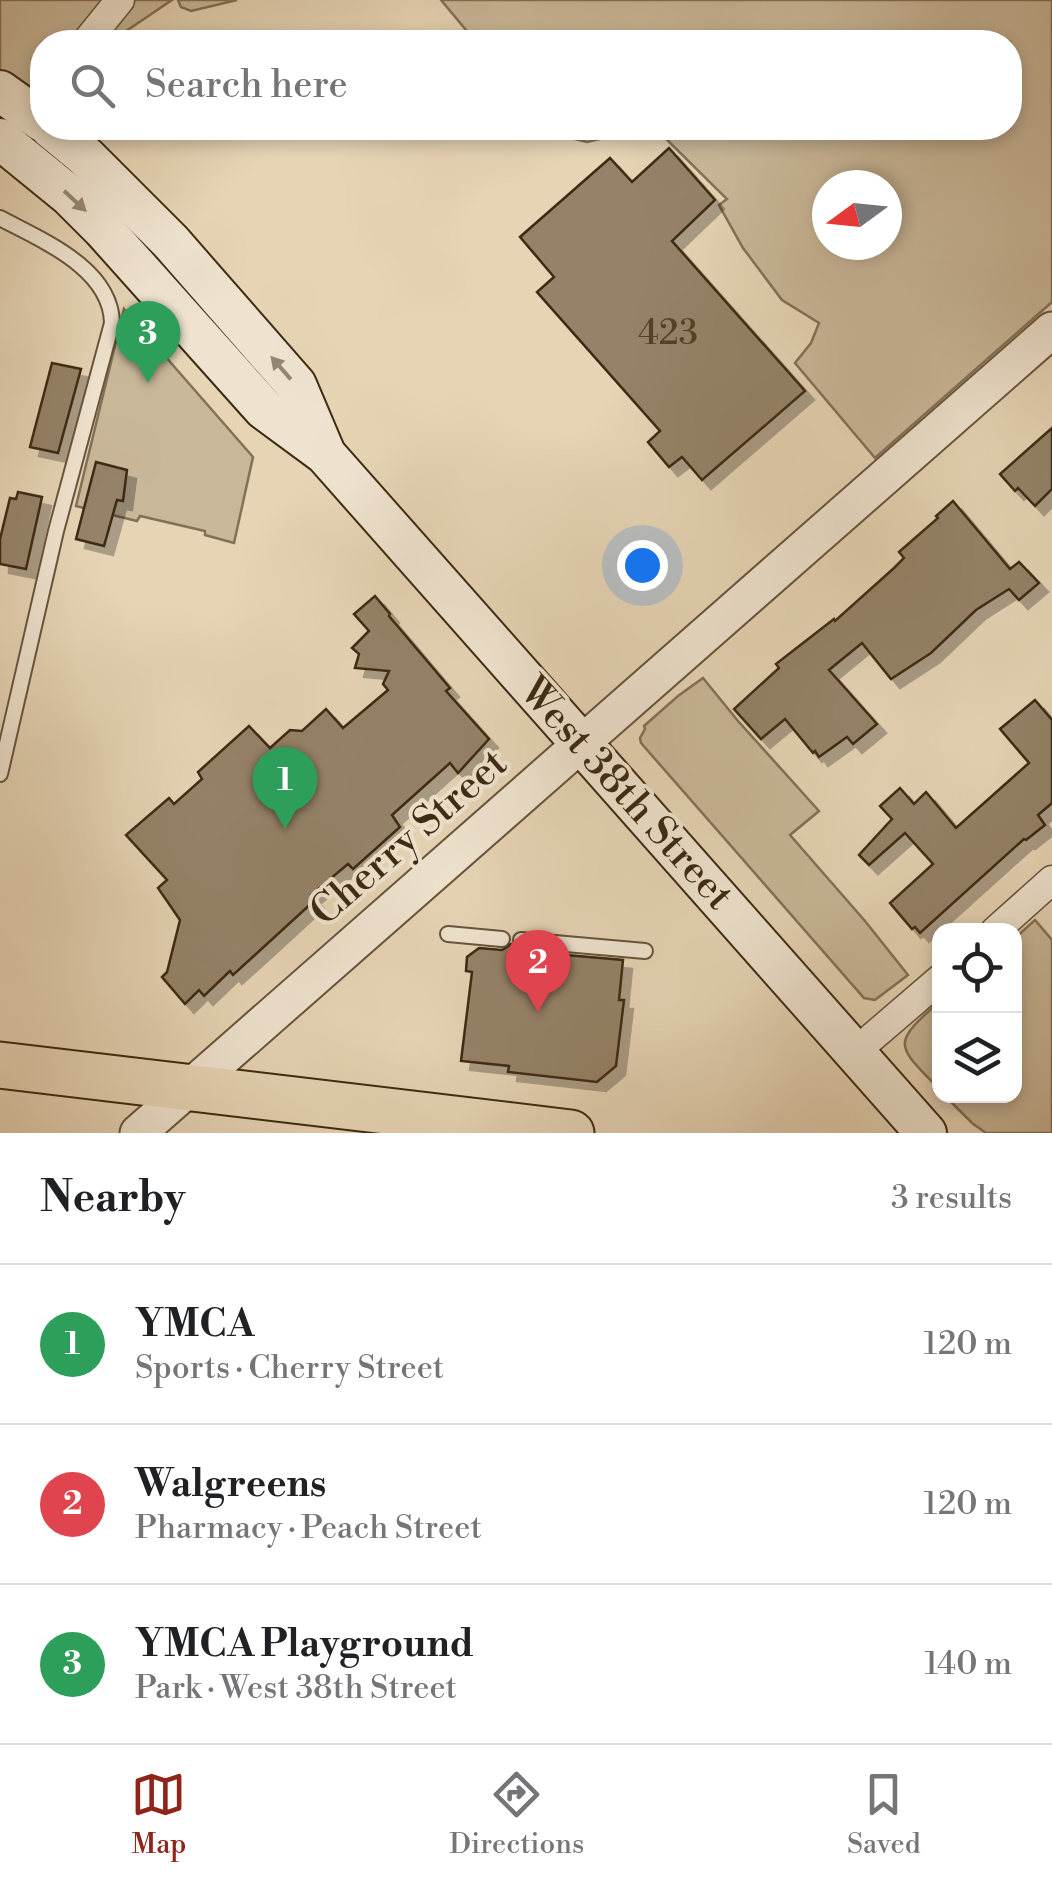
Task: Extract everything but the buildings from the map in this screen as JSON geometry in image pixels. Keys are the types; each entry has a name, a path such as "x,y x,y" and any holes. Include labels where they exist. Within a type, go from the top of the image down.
{"main road":[{"name":"West 38th Street","path":"0,138 103,229 264,409 325,454 926,1133"},
{"name":"West 38th Street","path":"68,140 171,242 296,385 325,454"},
{"path":"0,1065 544,1132"}],"street":[{"path":"96,30 120,0"},
{"path":"0,138 30,111"},
{"path":"0,147 0,158"},
{"name":"Cherry Street","path":"138,1133 1052,330"},
{"path":"1002,923 1052,880"},
{"path":"854,1052 932,986"}],"lane":[{"path":"0,218 54,247 82,268 104,291 112,314 103,362 56,531 0,774"},
{"path":"448,934 502,939"},
{"path":"521,940 645,950"}],"shaded area":[{"path":"0,0 172,0 128,30 30,30 30,96 0,77"},
{"path":"178,0 237,0 191,11 181,7"},
{"path":"441,0 1052,0 1052,302 875,458 795,363 811,343 819,323 782,300 743,248 719,205 727,199 667,140 1022,140 1022,30 466,30"},
{"path":"124,309 253,457 234,543 205,535 205,531 140,516 137,521 76,506"},
{"path":"703,678 819,811 790,835 908,975 875,1000 864,998 641,743 644,726"},
{"path":"1035,920 1052,940 1052,1133 986,1133 952,1103 1022,1103 1022,932"},
{"path":"932,1009 932,1082 914,1063 905,1045 912,1028"}],"place":[{"name":"YMCA Playground","path":"148,383"},
{"name":"YMCA","path":"285,829"},
{"name":"Walgreens","path":"538,1012"}]}
